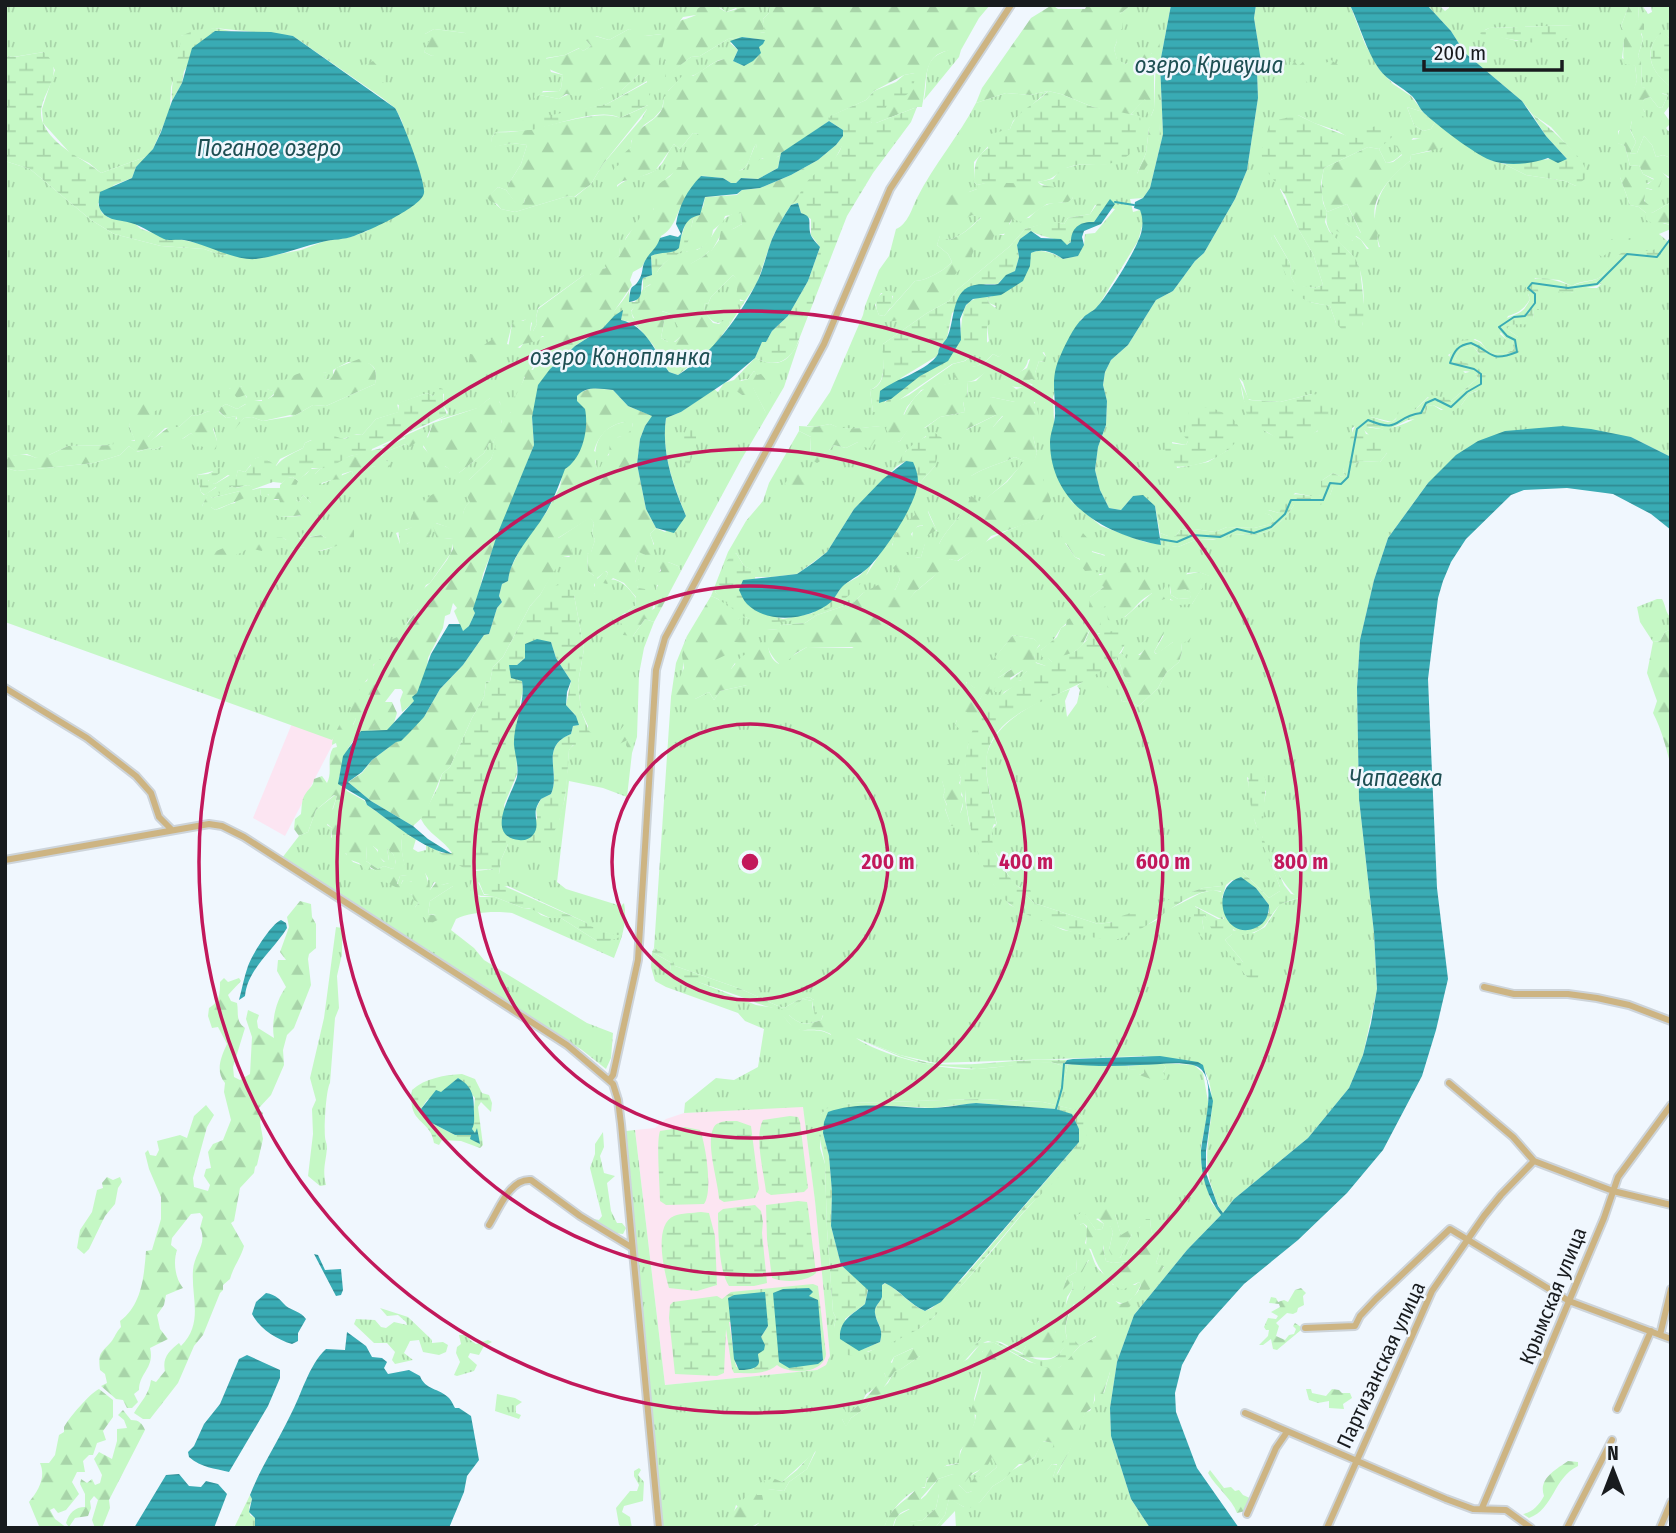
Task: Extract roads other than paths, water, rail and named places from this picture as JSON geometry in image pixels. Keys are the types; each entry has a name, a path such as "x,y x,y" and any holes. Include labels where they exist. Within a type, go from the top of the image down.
{"street":[{"path":"610,1079 626,1024 638,960 656,670 665,638 824,344 890,189 1011,5"},
{"path":"5,688 87,738 136,776 150,793 159,817 172,829"},
{"path":"5,860 172,829 209,824 222,826 244,836 567,1045 610,1079 618,1100 659,1528"},
{"path":"1484,987 1514,994 1568,994 1597,998 1629,1004 1671,1021"},
{"path":"1449,1083 1513,1137 1534,1161 1613,1191 1671,1205"},
{"name":"Крымская улица","path":"1482,1508 1618,1177 1671,1105"},
{"name":"Партизанская улица","path":"1327,1528 1432,1291 1501,1195 1534,1161"},
{"path":"489,1225 514,1185 523,1180 531,1180 580,1216 631,1247"},
{"name":"Партизанская улица","path":"1305,1328 1355,1326 1360,1316 1376,1299 1450,1229 1469,1241"},
{"path":"1469,1241 1569,1301 1671,1339"},
{"path":"1660,1335 1671,1289"},
{"path":"1617,1409 1651,1331"},
{"path":"1245,1413 1446,1499 1473,1509 1506,1510 1531,1528"},
{"path":"1247,1514 1276,1448 1287,1432"},
{"path":"1567,1528 1612,1440"},
{"path":"1660,1528 1671,1503"}],"water":[{"name":"озеро Кривуша","path":"1171,5 1256,5 1254,18 1261,61 1257,71 1258,98 1247,170 1235,199 1204,253 1173,291 1156,300 1128,345 1111,360 1105,372 1103,385 1107,401 1106,425 1098,447 1095,470 1100,490 1109,508 1121,510 1133,496 1143,495 1155,506 1161,545 1121,534 1085,514 1060,484 1053,465 1050,443 1055,415 1055,372 1061,354 1076,327 1096,308 1112,286 1131,256 1141,233 1140,210 1134,208 1135,202 1143,198 1150,188 1163,134 1160,63"},
{"path":"1350,5 1427,5 1451,31 1465,53 1522,101 1546,136 1567,159 1558,163 1548,158 1511,164 1490,160 1465,145 1422,111 1412,96 1379,69"},
{"name":"Поганое озеро","path":"215,31 271,32 293,36 395,108 408,137 424,187 421,199 394,218 354,236 256,259 239,257 184,240 164,239 135,224 111,219 105,215 100,210 100,192 132,178 136,167 153,149 182,83 192,48"},
{"path":"742,37 765,40 759,47 761,53 744,66 733,61 738,50 730,41"},
{"path":"829,121 843,130 843,136 818,160 760,188 742,190 737,194 705,197 700,215 690,219 684,227 679,248 673,252 651,256 652,275 643,278 638,299 629,302 632,288 640,278 645,261 660,238 670,235 678,237 681,234 676,224 679,211 684,198 701,176 723,178 731,183 736,183 741,178 758,179 778,168 781,153"},
{"path":"1110,199 1115,204 1101,224 1084,231 1084,245 1078,256 1063,259 1047,252 1031,253 1030,266 1023,281 1001,295 973,299 966,305 960,319 961,340 948,361 920,376 891,399 879,403 880,391 924,367 936,357 950,331 957,301 965,290 975,285 998,284 1006,275 1015,271 1020,239 1031,231 1041,238 1061,239 1067,245 1071,242 1075,229 1081,224 1094,222"},
{"name":"озеро Коноплянка","path":"798,203 801,213 809,218 811,236 820,247 808,281 788,316 772,331 766,342 762,342 755,358 729,380 681,412 666,418 667,456 686,516 674,533 656,528 646,509 637,464 640,439 652,416 628,406 613,390 585,390 577,396 577,401 585,409 586,425 580,450 565,469 548,508 513,563 508,581 502,584 499,596 502,602 497,608 489,634 484,635 463,665 440,689 424,717 410,732 348,782 371,801 452,854 419,842 367,805 365,800 338,784 343,756 361,731 387,730 414,701 412,697 417,693 431,654 449,624 460,624 463,631 469,626 497,535 534,445 532,417 538,385 550,369 575,346 603,328 623,310 621,320 630,323 644,334 669,372 678,375 690,367 724,333 743,307 758,280 778,226 791,205"},
{"name":"Чапаевка","path":"1563,426 1631,437 1671,457 1671,530 1651,514 1613,494 1567,488 1524,490 1511,495 1466,539 1451,562 1438,598 1428,679 1437,888 1448,979 1422,1076 1383,1150 1347,1193 1298,1240 1244,1284 1199,1334 1182,1365 1175,1393 1176,1412 1197,1468 1239,1528 1150,1528 1131,1499 1111,1436 1110,1408 1117,1362 1134,1315 1187,1250 1221,1215 1209,1195 1201,1163 1208,1106 1207,1080 1213,1101 1206,1151 1206,1173 1223,1213 1234,1199 1308,1138 1349,1088 1363,1055 1377,989 1374,933 1359,799 1357,688 1360,640 1374,580 1388,538 1428,483 1456,455 1478,441 1505,431"},
{"path":"906,461 913,462 918,482 906,514 877,558 842,587 831,602 812,613 789,618 766,615 747,604 739,590 743,580 797,574 813,563 827,552 854,509 883,479"},
{"path":"537,639 551,642 556,658 571,681 566,705 576,716 579,725 573,726 571,734 561,739 556,746 553,753 554,777 551,794 541,799 537,806 535,832 529,839 521,840 509,837 503,831 502,823 506,803 517,777 514,737 523,689 522,681 511,678 509,665 517,665 525,658 525,644"},
{"path":"1241,877 1256,888 1269,905 1268,915 1263,923 1245,930 1236,928 1228,921 1222,902 1231,883"},
{"path":"281,920 286,923 287,928 256,968 245,996 239,1000 253,955 267,933"},
{"name":"Чапаевка","path":"1160,1056 1198,1062 1203,1065 1207,1079 1202,1070 1186,1064 1064,1064 1073,1059"},
{"path":"458,1078 472,1092 472,1129 475,1133 477,1128 480,1144 470,1139 471,1135 455,1135 426,1120 421,1109 436,1090 441,1092"},
{"path":"976,1103 1056,1109 1072,1114 1079,1129 1079,1142 941,1302 925,1311 890,1286 885,1283 882,1285 882,1297 875,1311 881,1330 880,1342 859,1351 840,1339 844,1322 865,1304 868,1290 841,1265 831,1226 829,1156 823,1133 828,1112 866,1105 932,1108"},
{"path":"314,1254 318,1255 325,1270 341,1269 341,1295 336,1296"},
{"path":"809,1288 813,1292 809,1296 818,1300 823,1360 818,1364 789,1368 779,1362 773,1293 783,1289"},
{"path":"765,1292 768,1326 761,1337 764,1350 758,1354 759,1362 756,1367 739,1370 734,1359 728,1298"},
{"path":"266,1293 275,1296 306,1319 298,1333 298,1341 292,1344 280,1339 264,1329 255,1319 252,1314 256,1302"},
{"path":"347,1332 366,1346 372,1357 382,1358 387,1362 384,1368 388,1374 409,1370 450,1399 455,1408 471,1416 479,1460 467,1476 464,1492 449,1528 255,1528 255,1518 249,1512 252,1499 250,1495 254,1485 314,1364 326,1349 345,1350"},
{"path":"247,1355 280,1370 280,1378 268,1406 229,1472 203,1466 189,1457 188,1452 194,1446 204,1424 220,1404 239,1359"},
{"path":"179,1474 189,1486 201,1487 206,1481 218,1484 227,1494 214,1528 134,1528 166,1475"}],"waterway":[{"path":"1115,202 1134,205"},
{"path":"1159,539 1177,542 1193,535 1220,537 1237,529 1254,533 1271,527 1285,514 1291,500 1323,500 1330,483 1341,484 1348,477 1357,429 1368,420 1392,425 1421,413 1426,403 1435,399 1451,407 1467,392 1481,384 1481,374 1474,369 1450,363 1460,347 1471,343 1496,356 1517,352 1515,340 1499,327 1514,317 1525,316 1535,303 1535,294 1528,288 1532,283 1568,288 1597,284 1627,254 1657,257 1671,238"},
{"path":"1056,1109 1062,1088 1064,1064"}]}
